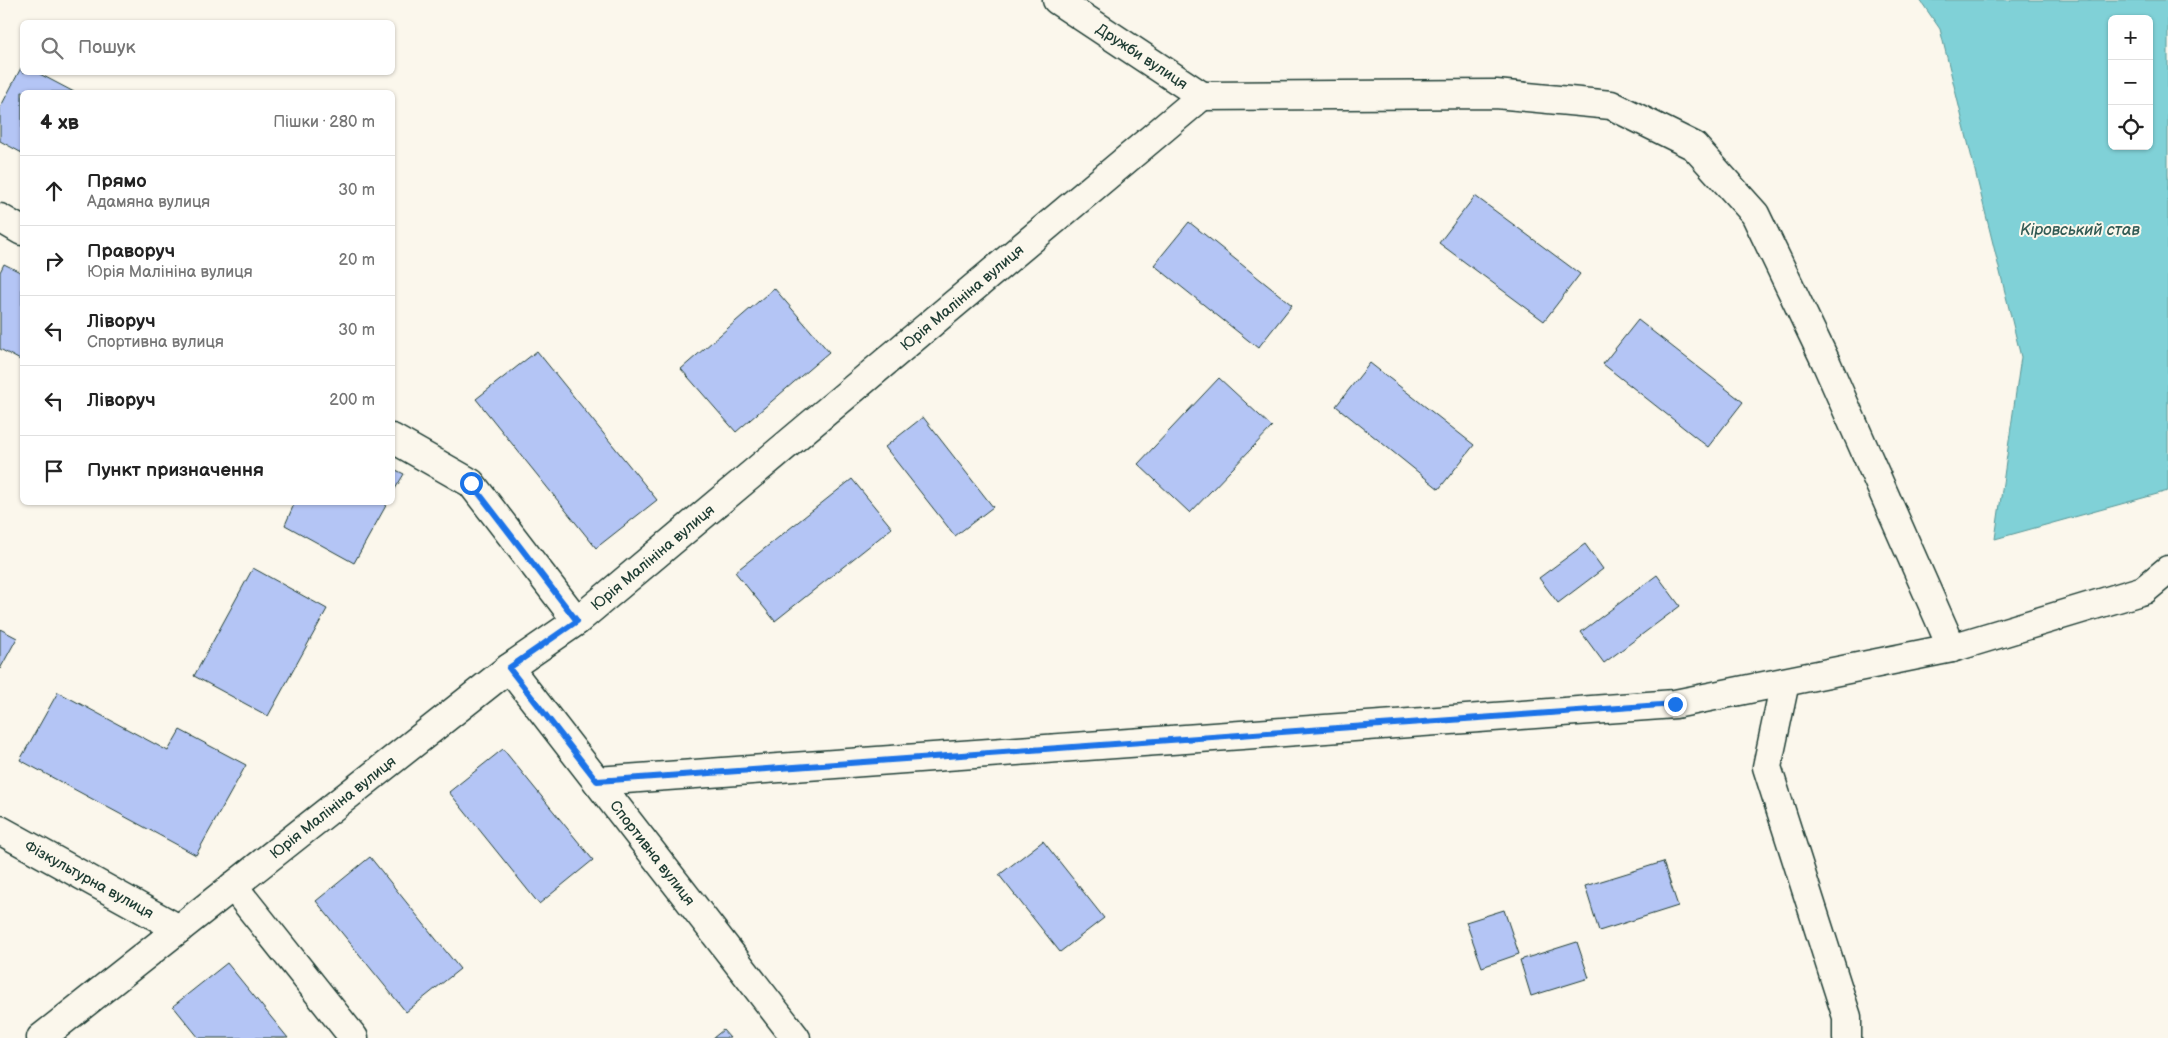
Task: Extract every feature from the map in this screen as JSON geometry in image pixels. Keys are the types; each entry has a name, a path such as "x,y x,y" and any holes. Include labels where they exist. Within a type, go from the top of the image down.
{"street":[{"name":"Дружби вулиця","path":"1057,0 1202,96"},
{"path":"1202,96 1496,94 1611,105 1694,146 1755,214 1825,360 1952,648"},
{"name":"Юрія Малініна вулиця","path":"41,1038 509,668 577,621 1202,96"},
{"path":"0,218 20,230"},
{"path":"395,440 471,483 577,621"},
{"path":"597,781 1675,704 1952,648 2144,590 2168,570"},
{"name":"Спортивна вулиця","path":"509,668 796,1038"},
{"path":"1785,682 1767,767 1847,1017 1847,1038"},
{"name":"Фiзкультурна вулиця","path":"0,830 179,929"},
{"path":"234,886 354,1038"}],"water":[{"name":"Кіровський став","path":"1920,0 2168,0 2168,491 1995,539 2021,357 1940,29"}],"building":[{"path":"20,70 20,75 42,75 70,90 20,90 20,152 0,141 0,108"},
{"path":"1475,196 1580,274 1544,321 1439,243"},
{"path":"1189,222 1292,305 1258,348 1154,265"},
{"path":"4,264 20,272 20,360 0,349 0,272"},
{"path":"774,288 829,352 736,432 681,369"},
{"path":"1638,320 1743,402 1708,447 1603,364"},
{"path":"537,351 657,500 596,548 476,399"},
{"path":"1370,363 1474,445 1439,489 1336,406"},
{"path":"1219,378 1272,427 1190,513 1138,464"},
{"path":"923,417 993,507 955,536 885,447"},
{"path":"395,470 404,474 395,489"},
{"path":"852,479 892,528 775,621 735,572"},
{"path":"294,505 386,505 354,563 285,525"},
{"path":"1585,544 1603,569 1558,603 1539,578"},
{"path":"253,568 327,609 268,716 194,676"},
{"path":"1657,575 1680,606 1604,663 1581,632"},
{"path":"0,629 17,638 0,669"},
{"path":"58,692 168,751 180,730 246,765 196,855 20,760"},
{"path":"503,749 593,860 539,904 449,792"},
{"path":"1043,841 1104,918 1060,952 999,875"},
{"path":"370,857 460,969 406,1012 316,901"},
{"path":"1663,862 1678,906 1599,931 1585,886"},
{"path":"1504,910 1519,954 1482,967 1466,922"},
{"path":"1577,942 1589,978 1531,996 1520,960"},
{"path":"227,963 288,1038 199,1038 173,1006"},
{"path":"723,1030 730,1038 713,1038"}],"route":[{"path":"471,483 577,621 509,668 597,781 1675,704"}]}
